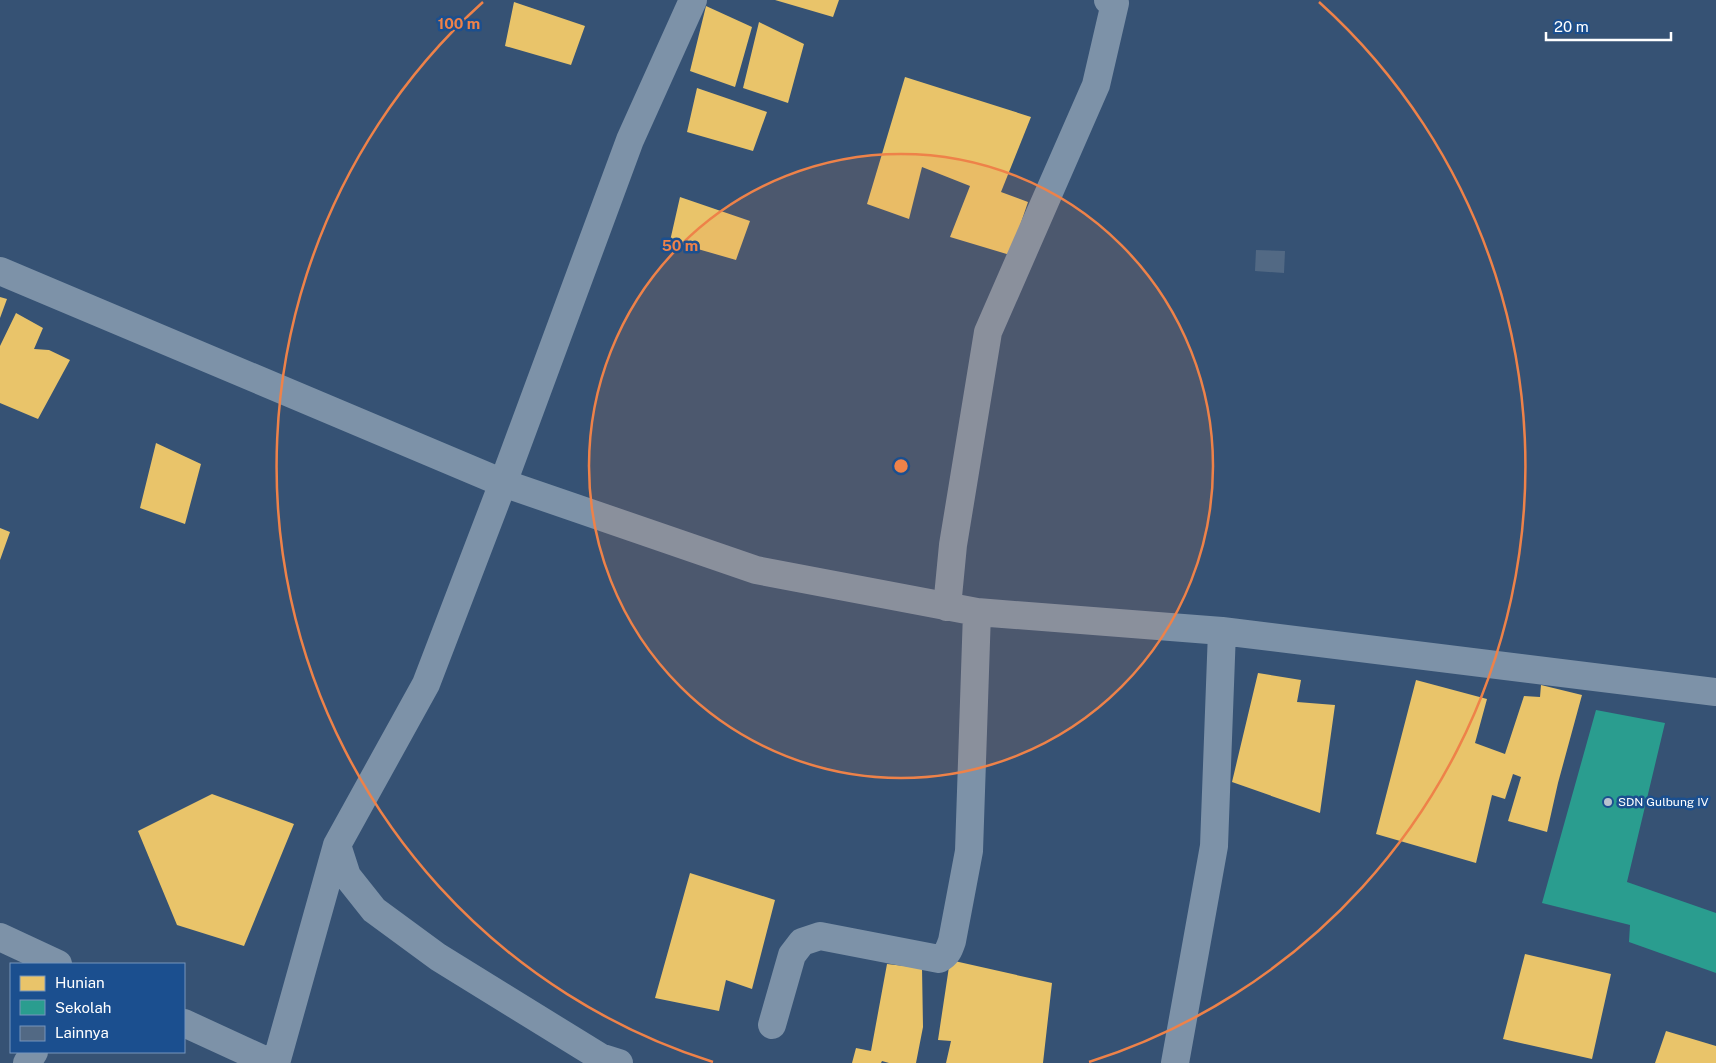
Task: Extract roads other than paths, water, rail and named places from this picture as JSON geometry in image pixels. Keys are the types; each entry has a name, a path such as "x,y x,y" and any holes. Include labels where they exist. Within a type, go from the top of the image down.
{"street":[{"path":"276,1063 337,845 426,684 503,483 630,140 693,0"},
{"path":"947,607 953,545 988,332 1096,85 1113,1"},
{"path":"0,271 503,483 756,570 977,612 1222,631 1716,692"},
{"path":"772,1025 792,955 802,942 820,936 939,959 945,956 948,951 952,941 968,851 977,612"},
{"path":"1175,1063 1214,846 1222,631"},
{"path":"337,845 347,876 374,910 438,957 600,1057 619,1063"},
{"path":"0,938 56,963"},
{"path":"185,1023 271,1063"}],"place":[{"name":"SDN Gulbung IV","path":"1608,802"}]}
